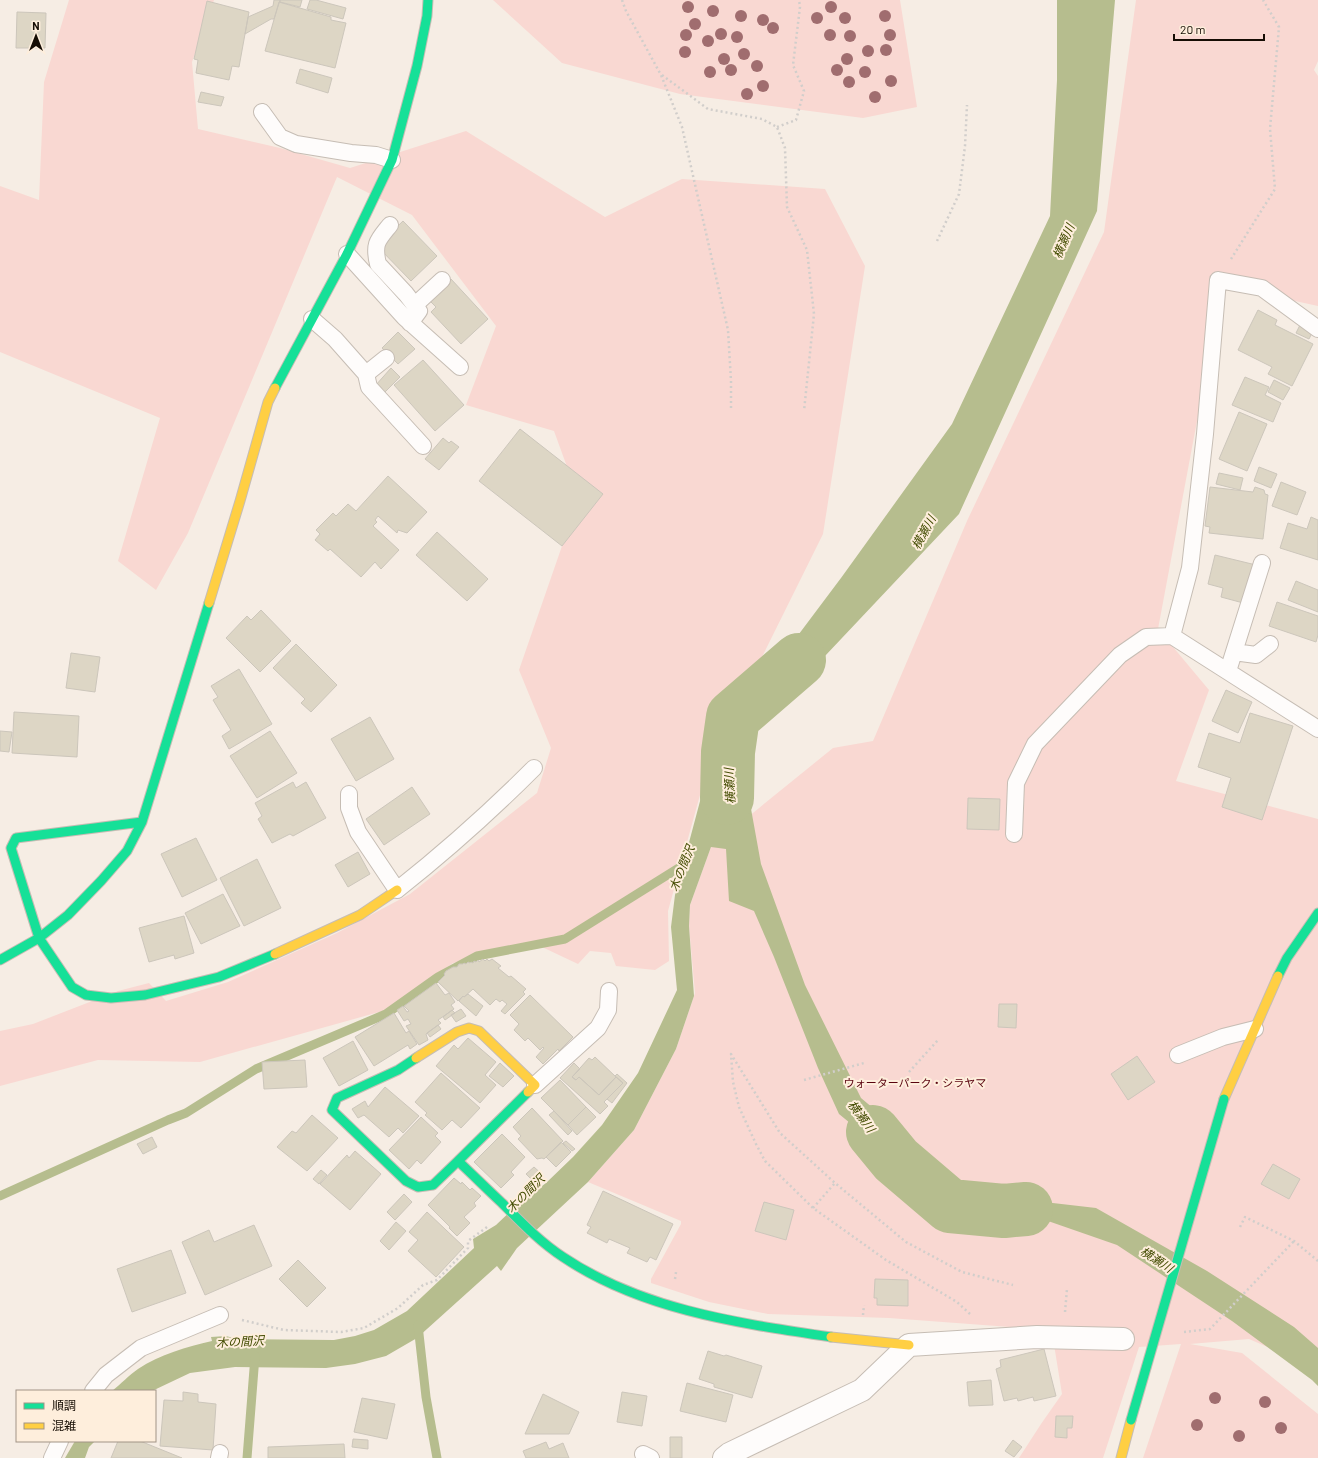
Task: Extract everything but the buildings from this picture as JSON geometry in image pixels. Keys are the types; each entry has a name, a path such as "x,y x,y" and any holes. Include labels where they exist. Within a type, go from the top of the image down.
{"street":[{"path":"0,960 39,938 68,915 127,852 142,822 240,501 268,402 347,254 392,160 417,66 427,16 428,0"},
{"path":"142,822 16,838 11,848 39,938 72,987 86,995 111,998 145,995 219,977 360,915 397,890"},
{"path":"1121,1458 1224,1099 1273,986 1287,958 1318,913"},
{"path":"469,1028 478,1031 535,1085 458,1161 433,1185 418,1187 406,1181 332,1110 337,1098 398,1070 458,1032 469,1028"},
{"path":"458,1161 502,1202 532,1233 563,1257 608,1283 658,1303 745,1324 835,1338 909,1345 1065,1337 1123,1339"},
{"path":"724,1458 729,1454 862,1390 909,1345"}],"lane":[{"path":"262,112 280,137 296,144 351,153 376,155 392,160"},
{"path":"390,224 376,242 376,257 378,264 419,311 410,323"},
{"path":"347,254 410,323 460,367"},
{"path":"415,305 442,280"},
{"path":"1172,636 1190,568 1205,434 1218,280 1262,288 1318,328"},
{"path":"312,319 335,339 366,374 369,387 423,446"},
{"path":"366,374 386,358"},
{"path":"1228,671 1262,563"},
{"path":"1014,834 1016,783 1035,744 1120,655 1146,637 1172,636 1318,729"},
{"path":"1234,652 1256,655 1270,644"},
{"path":"349,794 349,808 358,832 397,890 491,810 534,768"},
{"path":"535,1085 598,1028 608,1010 609,991"},
{"path":"1178,1055 1223,1037 1255,1029"},
{"path":"94,1390 106,1375 141,1348 220,1315"},
{"path":"52,1458 60,1442"}],"path":[{"path":"622,0 626,11 662,75 682,127 728,330 731,411"},
{"path":"777,127 796,120 804,91 793,65 800,7 799,0"},
{"path":"1218,280 1275,189 1270,129 1279,27 1263,0"},
{"path":"662,75 708,110 762,119 777,127 785,148 787,207 807,250 814,314 804,411"},
{"path":"937,241 959,194 965,146 967,105"},
{"path":"909,1072 938,1040"},
{"path":"995,1340 975,1318 957,1302 886,1260 813,1208 766,1161 756,1144 739,1107 733,1082 731,1054 780,1133 835,1183 906,1242 962,1272 1013,1285"},
{"path":"804,1080 864,1063"},
{"path":"813,1208 835,1183"},
{"path":"220,1315 284,1330 340,1332 364,1328 398,1308 423,1285 437,1280 468,1248 468,1241 491,1223 502,1202"},
{"path":"1240,1227 1245,1218 1294,1241 1318,1262"},
{"path":"1210,1329 1294,1241"},
{"path":"863,1317 864,1305"}],"green space":[{"path":"69,0 214,0 192,62 198,129 280,148 350,168 466,131 605,217 682,179 825,189 865,266 823,534 708,766 668,911 669,961 655,970 616,966 611,953 590,951 578,964 542,947 453,963 414,991 397,1007 200,1062 98,1060 0,1086 0,1031 33,1024 118,991 149,983 166,1001 228,982 337,933 410,894 537,793 551,748 519,670 562,546 582,508 554,431 466,405 496,326 412,215 337,177 188,533 156,590 118,561 160,418 0,352 0,186 39,200 44,82"},
{"path":"493,0 900,0 917,107 863,118 680,94 562,63"},
{"name":"ウォーターパーク・シラヤマ","path":"1136,0 1318,0 1318,61 1314,70 1318,76 1318,306 1217,284 1200,405 1158,629 1209,690 1176,781 1318,819 1318,1369 1249,1339 1190,1344 1242,1353 1318,1414 1318,1458 1143,1458 1181,1344 1139,1347 1103,1458 1019,1458 1062,1394 1051,1326 1010,1327 889,1318 768,1314 709,1302 651,1283 651,1279 681,1224 681,1221 588,1182 634,1130 676,1049 695,993 689,926 690,905 711,847 833,748 873,741 967,521 1104,232"}],"water":[{"name":"木の間沢","path":"1057,0 1115,0 1097,211 959,514 759,726 742,759 761,864 805,985 861,1098 975,1194 1096,1208 1207,1271 1294,1327 1318,1348 1318,1386 1232,1321 1117,1245 1048,1221 961,1214 839,1114 818,1068 754,911 729,901 726,849 711,847 690,905 689,926 694,996 676,1049 634,1130 588,1182 517,1248 501,1271 497,1266 417,1338 386,1356 355,1364 326,1368 235,1367 190,1373 154,1390 113,1390 135,1371 155,1359 212,1341 211,1337 226,1336 237,1339 334,1340 355,1336 374,1330 407,1311 474,1248 473,1239 496,1225 518,1204 546,1183 573,1157 602,1125 638,1073 677,990 671,927 675,895 703,790 724,734 841,578 952,424 1050,216 1057,80"},
{"path":"74,1442 94,1442 89,1447 85,1458 65,1458"}],"waterway":[{"name":"横瀬川","path":"727,798 728,752 733,717 799,660"},
{"name":"木の間沢","path":"0,1196 186,1113 256,1069 386,1014 438,977 477,956 565,939 693,859"},
{"name":"横瀬川","path":"873,1132 896,1160 950,1206 1004,1211 1026,1209"},
{"path":"418,1325 426,1397 437,1458"},
{"path":"247,1458 255,1356"}],"traffic: fast":[{"path":"275,388 347,254 392,160 417,66 427,16 428,0"},
{"path":"0,960 39,938 68,915 101,881 127,851 142,822 209,603"},
{"path":"142,822 16,838 11,848 39,938 72,987 86,995 111,998 145,995 219,977 275,954"},
{"path":"1278,976 1287,958 1318,913"},
{"path":"416,1058 398,1070 337,1098 332,1110 406,1181 418,1187 433,1185 458,1161"},
{"path":"528,1092 458,1161 546,1245 593,1275 625,1290 658,1302 726,1320 831,1337"},
{"path":"1131,1420 1224,1099"}],"traffic: slow":[{"path":"209,603 268,402 275,388"},
{"path":"275,954 360,915 397,890"},
{"path":"1224,1099 1278,976"},
{"path":"416,1058 457,1032 469,1028 479,1031 535,1085 528,1092"},
{"path":"831,1337 909,1345"},
{"path":"1121,1458 1131,1420"}]}
